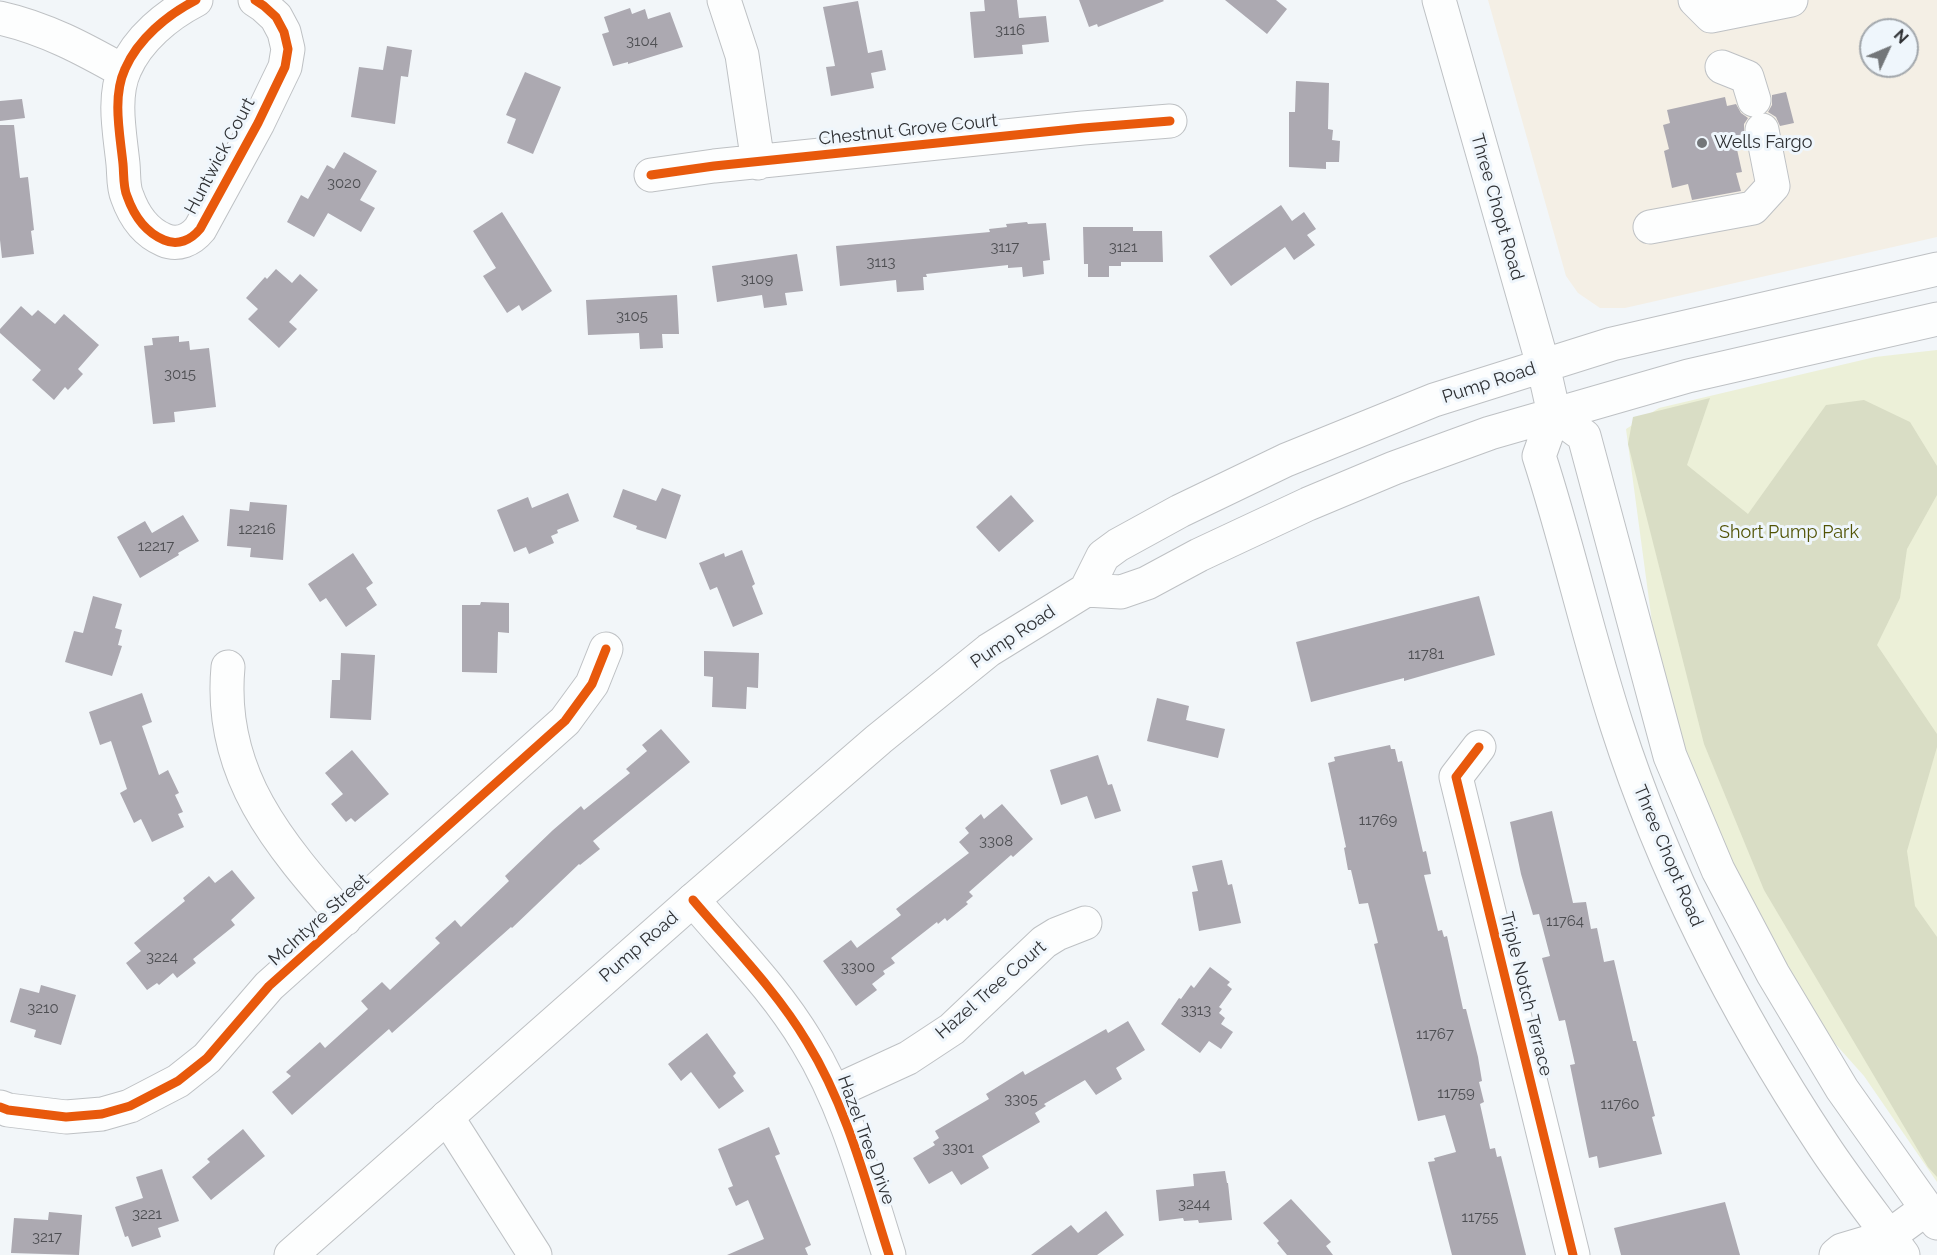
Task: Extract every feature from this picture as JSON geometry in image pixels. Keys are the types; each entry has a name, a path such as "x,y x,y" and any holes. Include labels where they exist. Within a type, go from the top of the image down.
{"main road":[{"name":"Huntwick Court","path":"196,0 153,30 135,49 123,71 119,91 118,114 126,194 142,226 155,237 169,242 182,242 193,238 200,229 258,123 285,67 288,49 284,32 276,17 255,0"},
{"path":"724,0 742,55 758,163"},
{"name":"Three Chopt Road","path":"1439,0 1543,365 1554,414 1539,456 1617,726 1644,801 1680,889 1725,981 1775,1069 1890,1249"},
{"path":"1695,0 1711,16 1791,0"},
{"path":"0,18 50,33 123,71"},
{"path":"1650,226 1753,208 1773,186 1758,115 1747,77 1722,67"},
{"name":"Chestnut Grove Court","path":"651,176 714,166 1170,121"},
{"name":"Pump Road","path":"291,1255 693,900 942,686 989,650 1086,590 1103,556 1118,545 1179,512 1286,460 1395,414 1612,344 1937,269"},
{"path":"1086,590 1121,592 1147,583 1199,555 1308,504 1452,447 1554,414 1688,376 1937,319"},
{"path":"1554,414 1584,435 1670,756 1718,870 1773,974 1842,1089 1931,1216 1890,1249 1842,1250 1836,1255"},
{"name":"McIntyre Street","path":"0,1107 66,1117 102,1114 130,1106 178,1081 207,1058 269,986 564,721 592,684 606,649"},
{"path":"228,667 225,692 229,721 236,755 251,795 292,858 345,920"},
{"name":"Triple Notch Terrace","path":"1479,747 1456,777 1573,1255"},
{"name":"Hazel Tree Drive","path":"693,900 780,1001 807,1042 834,1092 850,1133 889,1255"},
{"name":"Hazel Tree Court","path":"834,1092 908,1058 952,1029 1044,942 1085,923"},
{"path":"447,1117 535,1255"}],"shaded area":[{"path":"1488,0 1937,0 1937,237 1625,308 1600,308 1578,293 1566,276"}],"green space":[{"name":"Short Pump Park","path":"1937,350 1937,1182 1864,1076 1773,974 1670,756 1626,429 1659,408 1875,357"},
{"name":"Short Pump Park","path":"1710,398 1687,465 1748,514 1826,405 1864,400 1910,422 1937,466 1937,495 1907,549 1900,598 1877,645 1937,734 1937,747 1907,851 1915,906 1937,937 1937,1177 1928,1167 1764,890 1704,744 1628,444 1633,417"}],"building":[{"path":"984,0 1017,0 1019,18 1046,16 1049,42 1022,45 1023,54 974,58 970,12 985,11"},
{"path":"1079,0 1164,1 1098,27 1097,24 1089,27"},
{"path":"1225,0 1276,0 1287,9 1267,34"},
{"path":"858,1 868,53 882,50 886,70 871,73 874,88 831,96 826,67 835,66 823,7"},
{"path":"630,8 632,14 645,9 648,19 670,12 683,47 628,64 628,62 613,66 602,34 609,32 604,17"},
{"path":"387,46 412,50 408,77 401,76 395,124 351,117 359,67 383,70"},
{"path":"525,72 561,87 533,154 507,143 516,119 506,115"},
{"path":"1296,81 1329,83 1328,129 1333,130 1332,140 1340,141 1339,162 1326,162 1326,169 1289,167 1289,112 1295,112"},
{"path":"1786,92 1794,123 1780,126 1776,117 1768,112 1772,105 1772,95"},
{"name":"Wells Fargo","path":"1725,97 1727,106 1736,104 1741,113 1748,118 1744,124 1744,134 1734,136 1742,172 1736,173 1741,191 1692,200 1688,184 1672,188 1664,151 1669,149 1663,125 1670,123 1667,110"},
{"path":"22,99 25,118 0,121 0,101"},
{"path":"0,125 14,125 20,178 28,177 34,230 31,231 34,254 2,258"},
{"path":"344,152 377,171 360,200 375,208 361,232 328,213 314,237 287,222 301,195 308,199 327,165 334,169"},
{"path":"1281,205 1292,221 1304,212 1316,229 1307,235 1315,245 1294,260 1285,247 1231,286 1209,256"},
{"path":"502,212 552,291 522,311 519,305 507,313 483,276 496,268 473,231"},
{"path":"1027,222 1028,224 1046,223 1050,260 1043,261 1044,274 1023,277 1022,267 1008,268 1008,265 926,274 927,277 923,277 924,290 897,292 896,280 840,286 836,246 990,232 989,229 1007,227 1006,224"},
{"path":"1083,227 1133,227 1133,231 1162,231 1163,262 1121,262 1121,266 1109,266 1109,277 1088,277 1088,264 1084,264"},
{"path":"797,254 803,291 785,293 787,305 764,308 762,295 717,302 712,266"},
{"path":"276,269 292,283 300,274 318,290 289,322 297,329 279,348 248,319 258,309 246,298 265,277 267,279"},
{"path":"677,295 679,334 662,334 663,348 640,349 639,333 588,335 586,300"},
{"path":"21,306 32,316 38,310 55,324 64,314 99,345 78,369 83,374 68,390 65,387 54,400 32,380 41,370 0,333 0,329"},
{"path":"179,336 179,342 189,341 190,350 209,348 216,407 174,412 175,422 153,424 144,346 153,345 152,338"},
{"path":"662,488 681,495 666,539 636,529 637,526 613,517 623,489 656,501"},
{"path":"568,493 579,521 557,530 558,533 551,536 554,543 529,554 526,547 514,552 497,510 528,497 532,508"},
{"path":"1011,495 1034,521 999,552 976,527"},
{"path":"250,502 287,505 283,560 250,557 251,548 227,546 230,509 249,511"},
{"path":"183,515 199,541 140,578 117,537 145,521 152,533"},
{"path":"742,550 763,614 733,627 717,587 710,590 699,563 724,553 725,557"},
{"path":"353,553 373,583 366,588 377,605 346,627 326,598 320,602 308,584"},
{"path":"93,596 122,604 115,628 122,630 118,645 122,646 112,676 65,662 74,631 83,633"},
{"path":"1479,596 1495,655 1404,681 1404,678 1311,702 1296,642"},
{"path":"481,602 509,603 509,633 498,632 497,673 462,672 462,605 480,605"},
{"path":"704,651 759,653 758,688 747,687 746,709 712,707 713,677 704,676"},
{"path":"341,653 375,655 371,720 330,718 332,680 340,680"},
{"path":"142,693 152,722 142,726 159,775 168,770 179,793 175,795 183,812 178,814 184,827 152,842 141,819 134,823 120,793 127,789 111,741 100,745 89,712"},
{"path":"1157,698 1189,706 1186,720 1225,729 1218,758 1147,741"},
{"path":"661,729 690,762 593,841 600,849 579,864 512,928 392,1033 389,1029 292,1115 272,1092 291,1076 286,1072 320,1042 325,1048 368,1009 361,1001 382,982 390,990 440,943 435,938 455,920 461,927 509,881 505,876 553,830 581,806 584,810 630,773 626,769 647,751 642,745"},
{"path":"1390,745 1391,749 1395,749 1398,762 1402,761 1423,852 1426,851 1431,874 1424,875 1438,931 1442,930 1444,937 1447,936 1463,1009 1466,1009 1478,1057 1482,1081 1479,1082 1484,1102 1480,1104 1490,1149 1495,1148 1497,1157 1501,1156 1526,1255 1452,1255 1428,1162 1456,1152 1445,1115 1418,1121 1374,944 1378,943 1368,903 1359,904 1351,870 1348,870 1344,848 1346,847 1328,763 1335,761 1334,757"},
{"path":"352,750 389,794 355,822 351,818 346,822 331,804 343,794 325,773"},
{"path":"1098,755 1108,785 1112,784 1121,811 1095,819 1087,796 1061,805 1050,770"},
{"path":"1002,804 1033,839 969,892 973,896 966,902 968,904 947,921 945,918 938,924 937,922 891,958 895,963 883,971 885,974 872,984 877,990 856,1006 823,961 851,940 857,948 901,915 896,909 969,853 959,842 969,833 965,828 981,814 984,819"},
{"path":"1552,811 1573,903 1586,902 1591,929 1597,928 1604,962 1614,960 1633,1041 1636,1041 1655,1116 1652,1117 1662,1154 1599,1168 1597,1156 1589,1158 1570,1065 1575,1064 1565,1020 1559,1021 1542,958 1550,956 1539,914 1533,915 1521,874 1510,822"},
{"path":"1222,860 1228,885 1232,884 1241,923 1199,931 1192,892 1198,891 1192,866"},
{"path":"232,870 255,898 231,920 235,925 193,959 196,963 177,978 173,973 159,985 157,983 147,990 126,963 141,951 134,943 185,901 183,898 209,876 215,883"},
{"path":"1210,967 1230,982 1227,985 1232,989 1219,1007 1222,1009 1219,1013 1225,1018 1221,1024 1233,1032 1221,1049 1209,1041 1200,1053 1161,1024 1179,998 1181,999 1191,985 1194,988"},
{"path":"41,985 76,995 61,1045 34,1037 36,1030 10,1022 20,988 39,993"},
{"path":"1128,1021 1145,1050 1116,1068 1122,1079 1096,1095 1085,1080 1044,1104 1046,1106 1035,1113 1040,1122 982,1156 989,1168 961,1185 952,1171 929,1184 913,1158 935,1145 933,1142 939,1138 935,1131 989,1099 986,1094 1023,1071 1025,1075 1106,1029 1108,1033"},
{"path":"707,1033 736,1073 733,1076 744,1091 719,1109 691,1072 681,1081 668,1064"},
{"path":"769,1127 780,1154 775,1156 811,1245 805,1248 808,1255 727,1255 764,1239 748,1200 736,1206 728,1188 733,1186 718,1149"},
{"path":"243,1129 265,1156 211,1200 192,1177 210,1162 207,1159"},
{"path":"162,1169 179,1221 158,1228 161,1237 132,1247 128,1236 125,1237 115,1207 143,1198 136,1177"},
{"path":"1225,1171 1232,1220 1199,1223 1198,1220 1184,1221 1183,1218 1159,1221 1156,1190 1194,1186 1193,1174"},
{"path":"1291,1199 1331,1242 1326,1246 1333,1255 1287,1255 1277,1243 1279,1241 1263,1223"},
{"path":"1725,1202 1740,1255 1621,1255 1614,1228"},
{"path":"1106,1211 1124,1235 1097,1255 1031,1255 1071,1225 1078,1233"},
{"path":"49,1212 82,1215 79,1255 11,1253 14,1218 48,1220"}],"cycle path":[{"path":"196,0 174,13 146,38 125,69 119,91 119,128 127,196 137,217 146,228 157,237 169,242 188,239 200,229 258,123 285,67 288,49 284,32 276,17 255,0"},
{"path":"651,175 714,166 1170,121"},
{"path":"0,1107 66,1117 102,1114 130,1106 178,1081 207,1058 269,986 565,721 592,684 606,649"},
{"path":"1479,747 1456,777 1573,1255"},
{"path":"693,900 782,1004 821,1067 854,1146 889,1255"}],"place":[{"name":"Wells Fargo","path":"1702,143"}]}
